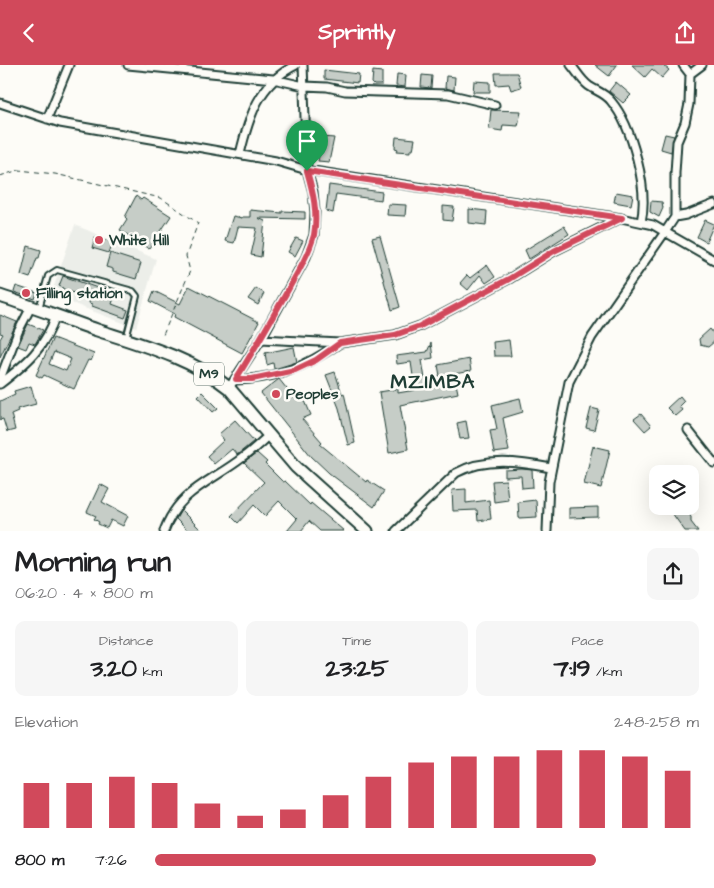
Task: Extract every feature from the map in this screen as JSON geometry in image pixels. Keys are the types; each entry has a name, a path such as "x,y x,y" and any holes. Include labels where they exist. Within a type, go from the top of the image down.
{"main road":[{"name":"M9","path":"0,296 126,339 200,368 233,384 268,435 296,467 367,531"}],"street":[{"path":"47,119 69,65"},
{"path":"128,65 273,79 304,86 327,87 345,91 448,95 495,105"},
{"path":"240,154 247,123 256,104 273,79 296,65"},
{"path":"233,384 261,339 306,257 314,235 316,212 307,171 303,65"},
{"path":"571,65 589,86 607,96 623,119 630,137 642,192 644,210 641,222"},
{"path":"547,531 551,468 565,397 574,370 592,337 675,217 675,161 678,142 689,104 690,74 683,65"},
{"path":"690,74 702,65"},
{"path":"0,103 47,119 88,129 240,154 276,161 307,171 641,222 652,225 714,260"},
{"path":"675,217 686,215 714,204"},
{"path":"261,339 340,343 395,335 420,326 509,279 554,251 622,218"},
{"path":"0,379 18,332 35,308"},
{"path":"0,383 18,370 40,349 56,315"},
{"path":"233,384 295,370 316,360 340,343"},
{"path":"688,430 714,463"},
{"path":"164,531 177,505 196,487 242,459 268,435"},
{"path":"396,531 456,473 466,468 498,462 551,468"}],"lane":[{"path":"35,308 48,276 57,270 133,291 137,296 126,339"}],"path":[{"path":"0,176 19,170 56,174 161,198 198,223 186,257 190,271 163,335"}],"shaded area":[{"path":"75,225 156,259 136,328 51,295"}],"building":[{"path":"595,65 617,65 609,76"},
{"path":"632,65 663,65 669,70 662,78 652,69 645,77"},
{"path":"324,70 359,74 358,83 324,79"},
{"path":"373,71 382,72 382,85 374,85 372,83"},
{"path":"495,73 517,73 521,87 511,90 509,84 496,85"},
{"path":"397,74 406,75 405,87 396,86"},
{"path":"422,75 432,76 431,88 421,87"},
{"path":"446,76 455,77 454,90 445,88"},
{"path":"474,81 490,82 490,92 473,92"},
{"path":"616,82 631,95 623,103 609,91"},
{"path":"491,110 521,111 518,126 503,125 502,131 489,129"},
{"path":"665,134 674,136 671,152 661,149"},
{"path":"323,137 334,138 329,162 318,161"},
{"path":"396,137 415,139 413,150 410,150 410,152 397,151 398,149 395,148"},
{"path":"329,185 382,192 381,200 336,194 333,213 326,211"},
{"path":"616,192 633,195 631,205 614,202"},
{"path":"136,196 141,200 143,198 171,216 149,249 120,230 127,219 125,217"},
{"path":"651,201 662,202 663,208 659,217 650,212"},
{"path":"388,204 406,205 405,216 387,215"},
{"path":"443,206 454,207 452,221 443,220"},
{"path":"469,209 487,211 486,225 469,223"},
{"path":"250,210 282,213 282,211 305,212 305,219 258,218 265,221 261,257 251,255 257,228 238,227 234,243 225,241 233,216 250,217"},
{"path":"705,220 714,224 706,242 697,237"},
{"path":"564,226 569,234 529,259 525,250"},
{"path":"380,236 400,307 392,310 372,238"},
{"path":"95,237 113,242 109,253 92,248"},
{"path":"296,238 303,241 295,256 288,252"},
{"path":"28,246 41,250 30,278 21,275"},
{"path":"110,253 141,263 136,279 113,272 113,269 106,267"},
{"path":"487,265 495,277 486,283 480,275 468,290 460,283 467,275 470,278"},
{"path":"63,276 112,293 111,297 114,298 112,304 128,310 125,318 92,306 89,303 90,299 63,289 59,286"},
{"name":"Filling station","path":"16,286 37,293 35,299 14,292"},
{"path":"189,286 259,322 242,353 174,317 175,314 150,301 154,291 180,304"},
{"path":"256,288 264,293 258,305 248,299"},
{"path":"0,315 17,322 0,357 0,339 3,334 0,333"},
{"path":"28,324 43,330 35,344 29,342 26,349 18,346"},
{"path":"710,329 714,334 714,342 708,347 700,345 699,339"},
{"path":"53,338 94,354 91,361 88,360 74,389 44,375 42,378 36,375","holes":["54,352 71,359 66,371 49,364"]},
{"path":"509,340 511,356 494,356 493,342"},
{"path":"431,343 433,358 422,360 425,379 440,376 438,365 469,359 471,371 454,374 458,393 400,405 408,449 389,453 379,392 398,389 398,393 415,390 411,362 397,364 396,356 427,352"},
{"path":"294,347 297,362 274,369 273,363 267,365 265,353"},
{"path":"335,372 342,394 344,393 355,443 348,445 339,408 326,375"},
{"path":"279,379 294,398 302,394 311,415 302,419 322,442 320,444 366,482 367,480 384,491 374,507 329,473 311,456 261,393"},
{"path":"31,386 36,404 17,409 18,411 11,414 15,430 7,432 3,419 0,420 0,401 15,394 14,391"},
{"path":"202,392 218,408 213,412 198,396"},
{"path":"680,396 684,401 679,406 682,410 675,416 667,408"},
{"path":"520,398 523,412 503,418 509,451 494,453 490,430 497,429 492,405"},
{"path":"591,408 599,410 594,430 586,428"},
{"path":"641,414 651,426 645,431 634,419"},
{"path":"235,420 254,441 237,455 232,449 214,464 207,456 224,440 219,434"},
{"path":"466,421 469,438 460,439 457,423"},
{"path":"593,446 610,450 601,488 584,484"},
{"path":"257,453 283,482 285,481 310,505 311,503 344,531 320,531 309,521 301,531 287,531 297,519 279,501 265,516 254,505 238,523 231,516 264,482 244,463"},
{"path":"505,470 532,470 533,487 522,488 521,476 505,477"},
{"path":"506,480 508,500 494,502 492,481"},
{"path":"100,484 109,489 102,502 128,516 123,526 111,520 107,528 98,524 99,522 94,519 96,516 87,512"},
{"path":"466,489 466,503 489,500 491,519 478,521 477,510 453,511 452,490"},
{"path":"536,500 537,517 519,518 518,502"},
{"path":"598,507 598,517 569,518 569,508"},
{"path":"181,510 202,531 188,531 176,519"},
{"path":"673,515 689,515 691,517 691,522 698,531 685,531"}],"place":[{"name":"White Hill","path":"99,240"},
{"name":"Filling station","path":"26,293"},
{"name":"Peoples","path":"276,394"}],"district":[{"name":"MZIMBA","path":"433,382"}],"route":[{"path":"307,171 433,188 622,218 554,251 488,291 445,311 420,326 395,335 340,343 316,360 295,370 252,379 236,379 261,339 306,257 314,235 316,212 307,171"}]}
